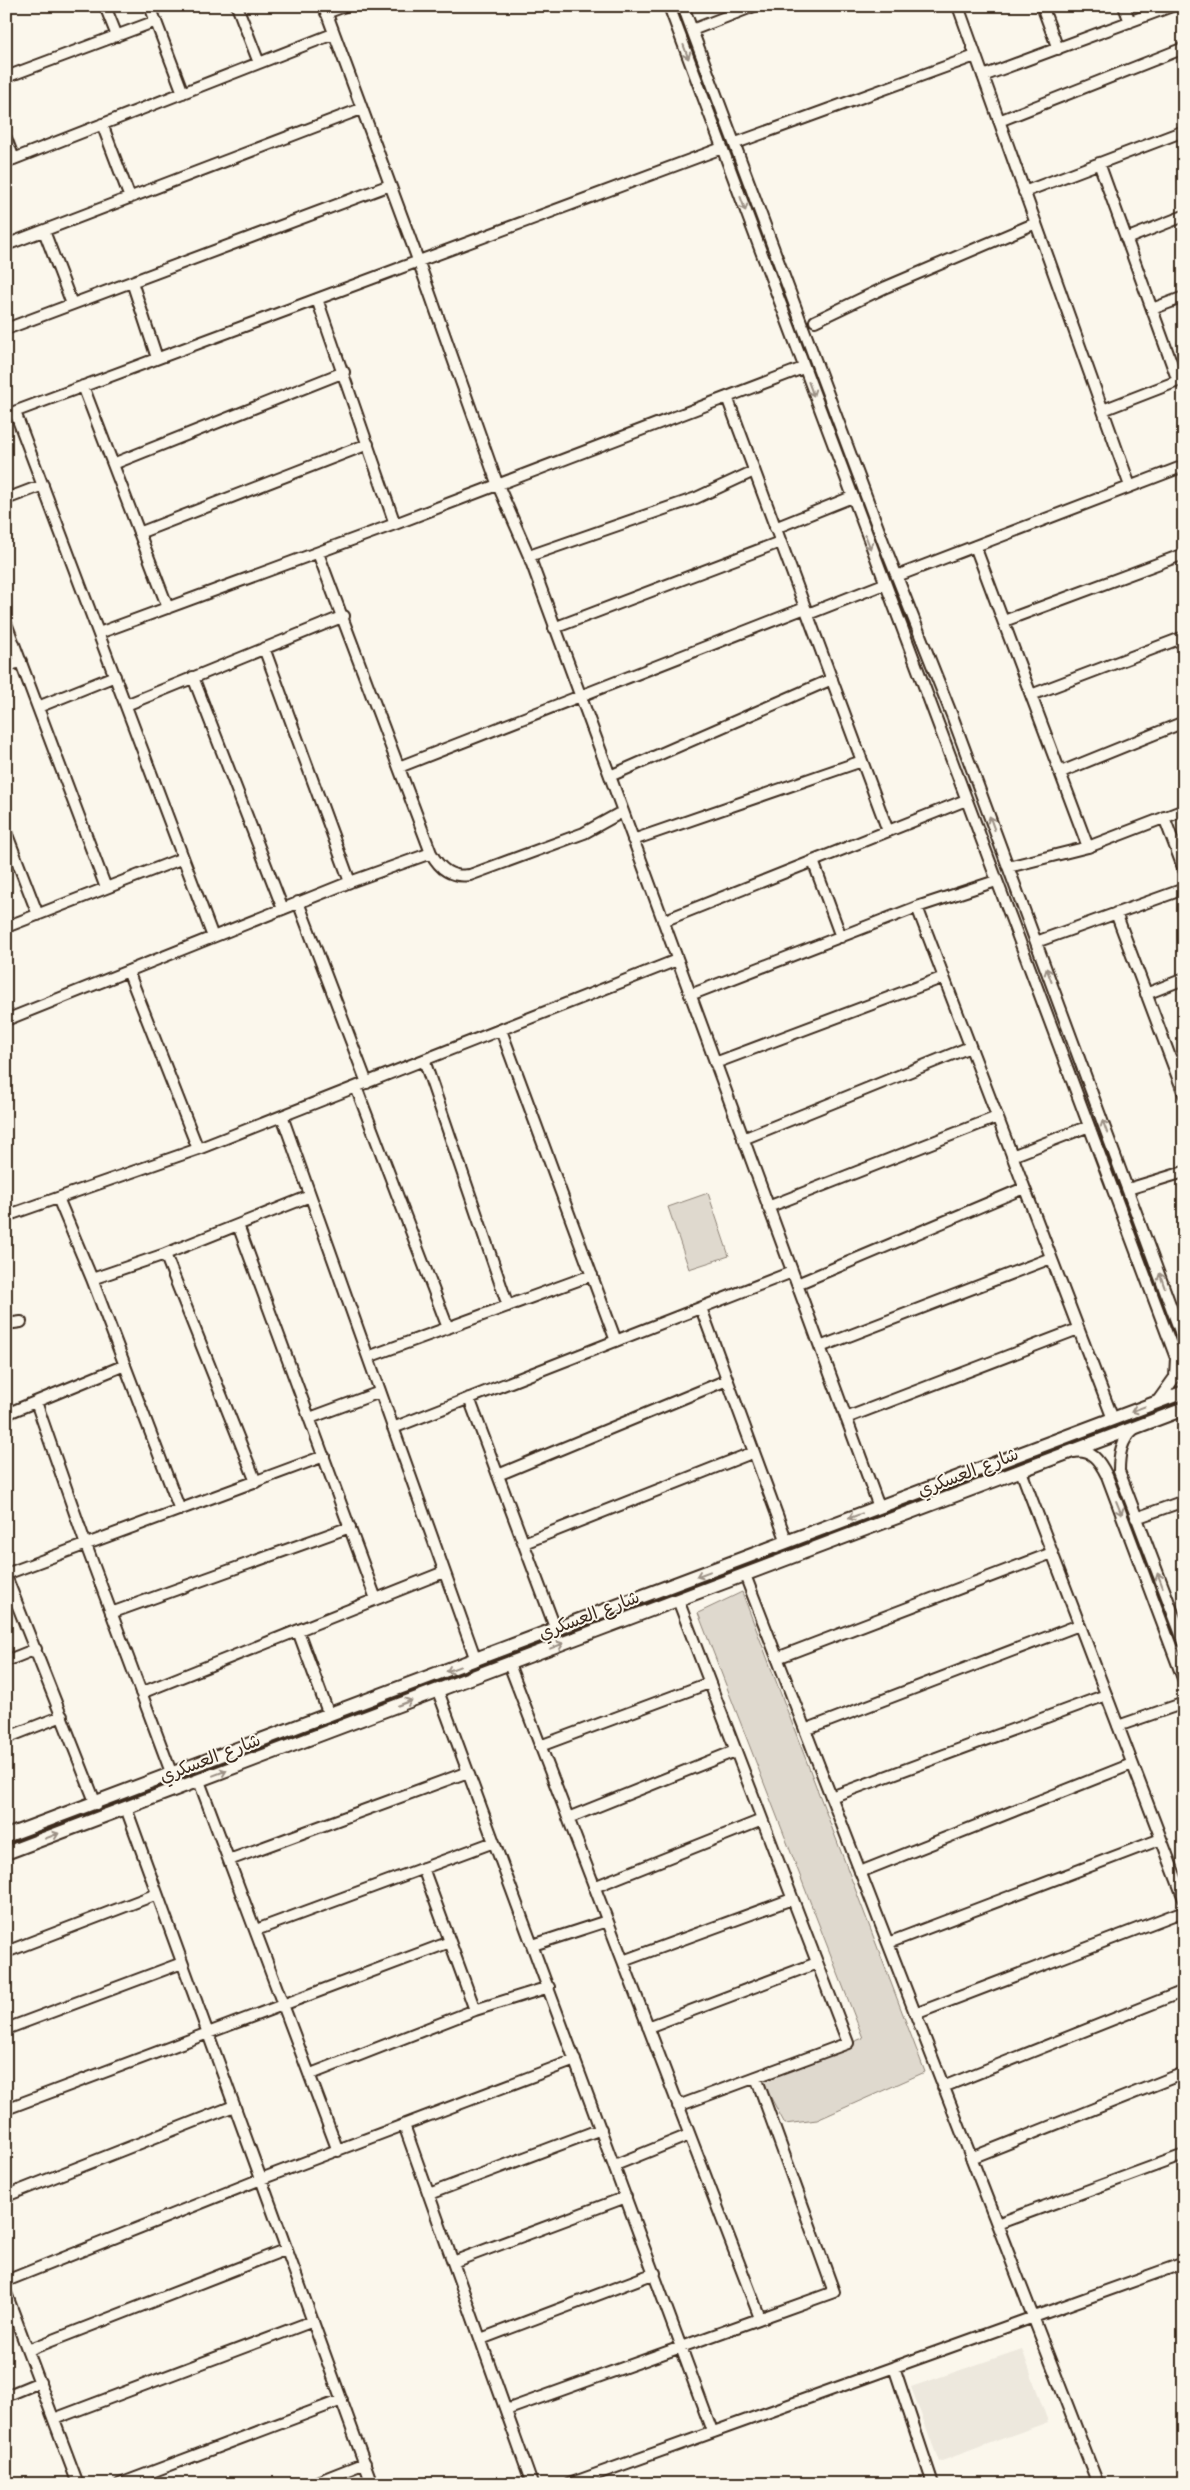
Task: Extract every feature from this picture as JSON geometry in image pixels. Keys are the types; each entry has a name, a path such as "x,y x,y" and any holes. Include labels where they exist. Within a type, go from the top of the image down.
{"main road":[{"name":"شارع العسكري","path":"6,1836 96,1804 1184,1392"},
{"name":"شارع العسكري","path":"6,1853 1184,1409"},
{"path":"959,1477 955,1485 956,1489 963,1493"},
{"path":"929,1488 936,1497 933,1504"},
{"path":"375,1698 374,1705 380,1713"},
{"path":"351,1707 356,1714 355,1722"}],"street":[{"path":"105,6 117,36"},
{"path":"150,6 182,93"},
{"path":"237,6 259,63"},
{"path":"345,6 325,10 333,34 418,260 497,483 529,556 879,1507"},
{"path":"669,6 803,368 1176,1358 1175,1377 1157,1402"},
{"path":"683,6 897,576 953,718 1184,1342"},
{"path":"692,30 754,6"},
{"path":"958,6 1130,486"},
{"path":"1042,6 1058,49"},
{"path":"1124,6 1130,22"},
{"path":"983,76 1172,6"},
{"path":"6,77 156,22"},
{"path":"6,138 10,160 333,34"},
{"path":"999,121 1184,48"},
{"path":"736,143 976,56"},
{"path":"6,245 361,109"},
{"path":"102,124 130,198"},
{"path":"1024,192 1184,131"},
{"path":"213,937 43,485 11,414 418,260 722,148"},
{"path":"1098,164 1152,309 1181,380 1103,410"},
{"path":"6,329 390,185"},
{"path":"1126,239 1184,216"},
{"path":"815,321 886,287 1036,223"},
{"path":"44,231 72,304"},
{"path":"132,282 157,358"},
{"path":"1152,309 1184,297"},
{"path":"317,299 344,372 395,524"},
{"path":"786,322 800,317"},
{"path":"99,633 395,524 497,483 803,368"},
{"path":"113,464 344,372"},
{"path":"83,386 168,608"},
{"path":"726,397 888,831"},
{"path":"139,534 368,444"},
{"path":"897,576 1184,466"},
{"path":"529,556 696,498 754,471"},
{"path":"6,500 43,485"},
{"path":"775,528 852,497"},
{"path":"554,628 780,542"},
{"path":"975,546 1088,846"},
{"path":"318,552 344,616 431,853 437,864 448,872 461,876 470,875 584,833 622,812"},
{"path":"1004,621 1184,554"},
{"path":"399,767 806,611 884,584"},
{"path":"126,705 344,616"},
{"path":"6,623 106,888"},
{"path":"1031,695 1184,637"},
{"path":"264,648 350,882"},
{"path":"6,667 21,662"},
{"path":"38,707 115,676"},
{"path":"193,677 283,909"},
{"path":"610,776 832,679"},
{"path":"924,690 928,693 936,692 940,684"},
{"path":"936,721 942,716 953,718"},
{"path":"1061,772 1184,722"},
{"path":"633,840 862,761"},
{"path":"663,921 966,800"},
{"path":"1008,867 1088,846 1184,810"},
{"path":"1164,818 1184,870"},
{"path":"6,832 38,915"},
{"path":"6,1020 298,902 431,853"},
{"path":"6,927 183,858"},
{"path":"813,861 841,937"},
{"path":"690,996 917,907 996,881"},
{"path":"1036,942 1184,889"},
{"path":"298,902 367,1083"},
{"path":"917,907 1113,1419"},
{"path":"1116,913 1184,1094"},
{"path":"6,1216 198,1150 677,960"},
{"path":"128,970 198,1150"},
{"path":"715,1063 944,978"},
{"path":"1146,994 1184,980"},
{"path":"501,1030 616,1341"},
{"path":"743,1139 970,1047"},
{"path":"1172,1064 1184,1059"},
{"path":"424,1060 508,1306"},
{"path":"356,1087 448,1328"},
{"path":"282,1116 476,1660"},
{"path":"768,1207 997,1116"},
{"path":"1012,1156 1090,1126"},
{"path":"1128,1190 1184,1172"},
{"path":"797,1284 1024,1188"},
{"path":"92,1279 165,1254 310,1196"},
{"path":"58,1198 92,1279 180,1510"},
{"path":"238,1225 376,1599"},
{"path":"165,1254 256,1482"},
{"path":"820,1347 1051,1258"},
{"path":"393,1428 792,1272"},
{"path":"368,1358 592,1276"},
{"path":"701,1308 787,1542"},
{"path":"6,1324 20,1322"},
{"path":"846,1418 1078,1329"},
{"path":"6,1414 125,1365"},
{"path":"498,1475 727,1380"},
{"path":"310,1418 380,1392"},
{"path":"470,1398 556,1630"},
{"path":"36,1402 86,1545 172,1775"},
{"path":"1139,1425 1127,1435 1122,1445 1119,1471 1184,1642"},
{"path":"1070,1453 1081,1451 1091,1454 1099,1461 1107,1476 1184,1681"},
{"path":"524,1543 754,1452"},
{"path":"96,1804 6,1575 324,1456"},
{"path":"1107,1476 1113,1470 1119,1471"},
{"path":"1021,1471 1184,1899"},
{"path":"1136,1518 1184,1501"},
{"path":"111,1613 350,1527"},
{"path":"777,1658 1052,1553"},
{"path":"141,1693 444,1572"},
{"path":"745,1575 1098,2484"},
{"path":"678,1600 848,2043 678,2106"},
{"path":"805,1730 1079,1625"},
{"path":"298,1631 329,1715"},
{"path":"6,1661 36,1650"},
{"path":"509,1664 760,2318"},
{"path":"540,1746 709,1683"},
{"path":"438,1691 655,2273 712,2432"},
{"path":"831,1797 1106,1695"},
{"path":"1118,1726 1184,1703"},
{"path":"6,1738 62,1716"},
{"path":"568,1818 735,1751"},
{"path":"860,1872 1132,1764"},
{"path":"229,1860 468,1772"},
{"path":"199,1781 285,2005 338,2151"},
{"path":"126,1808 372,2484"},
{"path":"594,1887 762,1820"},
{"path":"888,1943 1161,1839"},
{"path":"256,1930 494,1842"},
{"path":"423,1868 475,2010"},
{"path":"6,1952 157,1894"},
{"path":"623,1961 792,1898"},
{"path":"915,2014 1184,1911"},
{"path":"533,1945 607,1921"},
{"path":"6,2109 208,2035 450,1942"},
{"path":"6,2029 182,1963"},
{"path":"648,2028 817,1963"},
{"path":"310,2074 475,2010 549,1987"},
{"path":"944,2086 1184,1991"},
{"path":"6,2281 261,2180 576,2060"},
{"path":"971,2158 1184,2072"},
{"path":"506,2410 834,2292 756,2077"},
{"path":"6,2196 234,2106"},
{"path":"404,2125 532,2484"},
{"path":"429,2194 601,2129"},
{"path":"614,2165 689,2135"},
{"path":"997,2224 1184,2155"},
{"path":"453,2262 626,2198"},
{"path":"28,2350 287,2249"},
{"path":"570,2484 1184,2263"},
{"path":"481,2339 655,2273"},
{"path":"6,2293 78,2484"},
{"path":"54,2419 313,2321"},
{"path":"894,2366 933,2484"},
{"path":"6,2396 40,2382"},
{"path":"120,2484 342,2400"},
{"path":"312,2484 365,2463"}],"shaded area":[{"path":"708,1193 729,1256 689,1269 668,1207"},
{"path":"742,1592 925,2072 817,2120 785,2124 761,2079 863,2038 698,1613"},
{"path":"1022,2349 1048,2422 939,2462 911,2387"}]}
